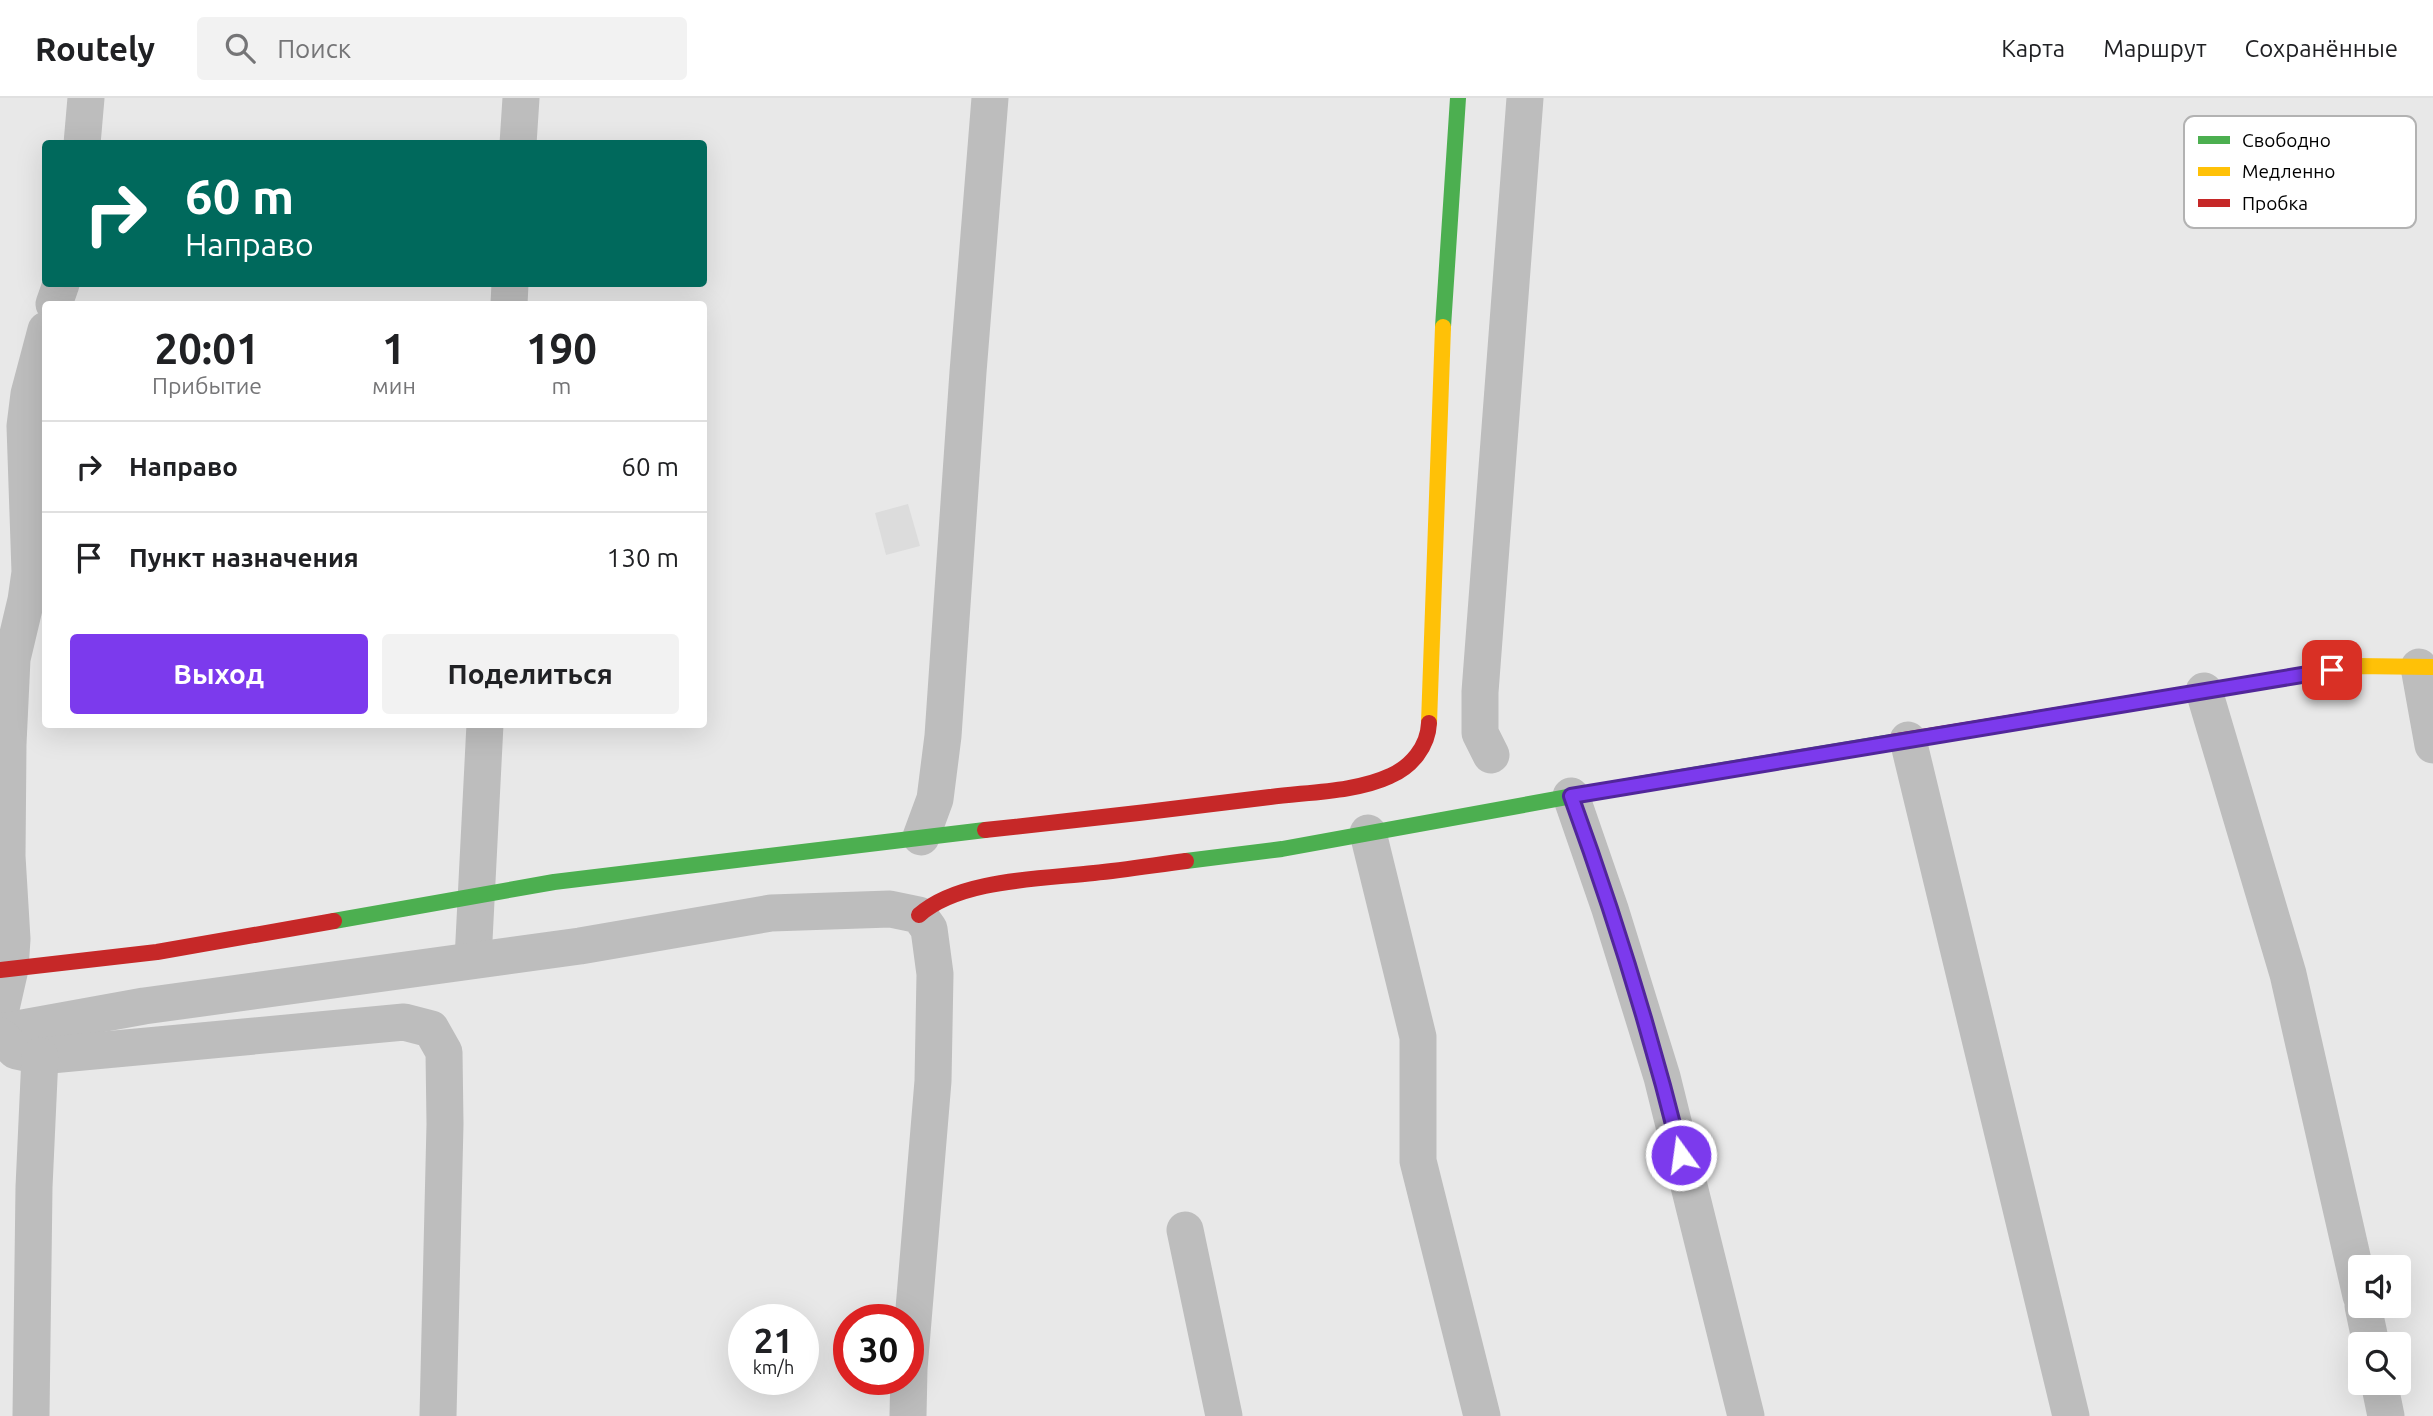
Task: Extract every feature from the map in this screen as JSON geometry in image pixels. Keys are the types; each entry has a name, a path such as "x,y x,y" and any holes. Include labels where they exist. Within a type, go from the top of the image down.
{"street":[{"path":"82,140 86,98"},
{"path":"518,140 521,98"},
{"path":"921,837 935,799 943,736 990,98"},
{"path":"5,969 157,951 554,881 1186,807 1370,783 1396,775 1413,762 1424,747 1429,731 1445,275 1458,98"},
{"path":"1491,755 1480,733 1480,692 1525,98"},
{"path":"0,1013 5,969 12,939 7,844 12,671 30,572 25,426 29,394 42,345"},
{"path":"919,915 948,895 1014,881 1282,849 1571,796 2357,666 2426,667 2433,745"},
{"path":"2204,691 2288,974 2352,1255"},
{"path":"473,960 485,728"},
{"path":"1908,740 2071,1416"},
{"path":"1571,796 1610,909 1662,1077 1746,1416"},
{"path":"1368,833 1418,1037 1418,1161 1482,1416"},
{"path":"0,1034 144,1006 580,946 771,914 890,909 919,915 929,929 935,974 933,1081 909,1369 908,1416"},
{"path":"0,1034 16,1051 40,1055 404,1022 431,1029 444,1052 439,1416"},
{"path":"31,1416 34,1187 40,1055"},
{"path":"1185,1230 1224,1416"},
{"path":"2382,1395 2386,1416"}],"shaded area":[{"path":"0,98 2433,98 2433,1416 0,1416"}],"building":[{"path":"908,504 920,546 886,555 875,513"}],"traffic: fast":[{"path":"1443,327 1458,98"},
{"path":"1186,861 1282,849 1644,783 1892,742"},
{"path":"334,921 554,882 985,830"}],"traffic: slow":[{"path":"1429,723 1443,327"},
{"path":"2248,684 2357,666 2433,667"}],"traffic: jam":[{"path":"1892,742 2248,684"},
{"path":"985,830 1332,791 1362,785 1390,776 1411,762 1422,748 1429,723"},
{"path":"919,915 936,903 978,887 1186,861"},
{"path":"0,970 157,952 334,921"}],"route":[{"path":"1681,1155 1662,1077 1589,844 1571,796 2332,670"}]}
